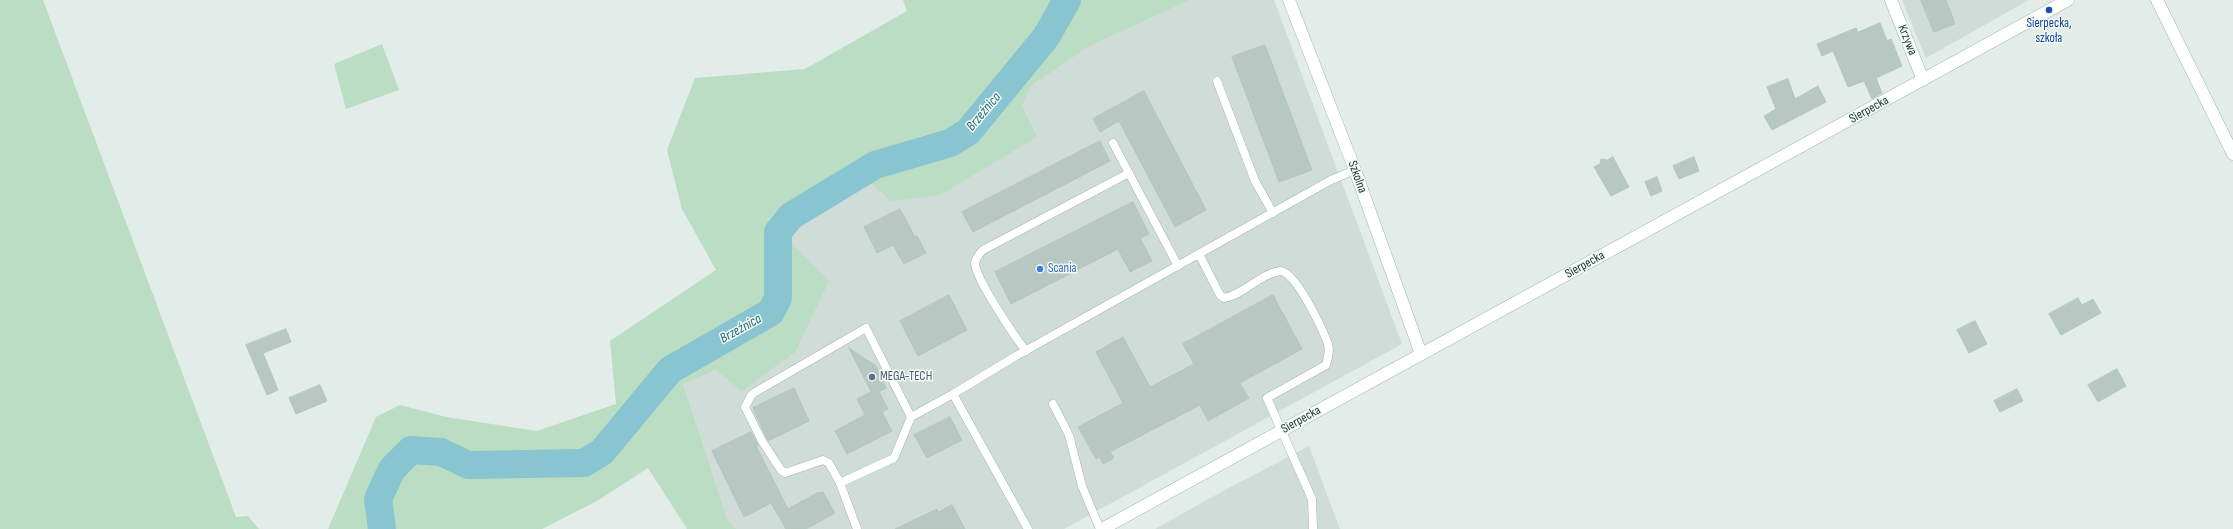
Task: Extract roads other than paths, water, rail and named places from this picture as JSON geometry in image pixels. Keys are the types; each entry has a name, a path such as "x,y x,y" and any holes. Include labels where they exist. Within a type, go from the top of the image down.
{"street":[{"name":"Szkolna","path":"1289,0 1355,170 1421,354"},
{"name":"Krzywa","path":"1891,0 1923,80"},
{"name":"Sierpecka","path":"1101,529 2068,0"},
{"path":"2157,0 2233,154"}],"lane":[{"path":"1217,81 1255,181 1273,212"},
{"path":"1113,143 1178,266"},
{"path":"840,483 894,458 911,417 1273,212 1331,180 1355,170"},
{"path":"1026,351 979,278 975,262 979,255 983,250 1129,173"},
{"path":"1198,254 1220,295 1224,298 1267,275 1281,271 1290,275 1298,284 1328,345 1329,356 1326,365 1267,398 1283,430 1312,498 1313,529"},
{"path":"857,529 840,483 829,463 823,460 785,473 781,470 762,442 745,406 752,394 866,328 911,417"},
{"path":"953,394 1028,529"},
{"path":"1054,404 1069,435 1084,492 1101,529"}],"waterway":[{"name":"Brzeźnica","path":"382,529 378,499 392,469 411,450 441,452 468,465 584,463 602,452 670,370 771,312 778,298 778,232 791,216 875,165 950,143 968,132 1046,37 1067,0"}],"place":[{"name":"Sierpecka, szkoła","path":"2049,10"},
{"name":"Scania","path":"1040,269"},
{"name":"MEGA-TECH","path":"872,377"}]}
